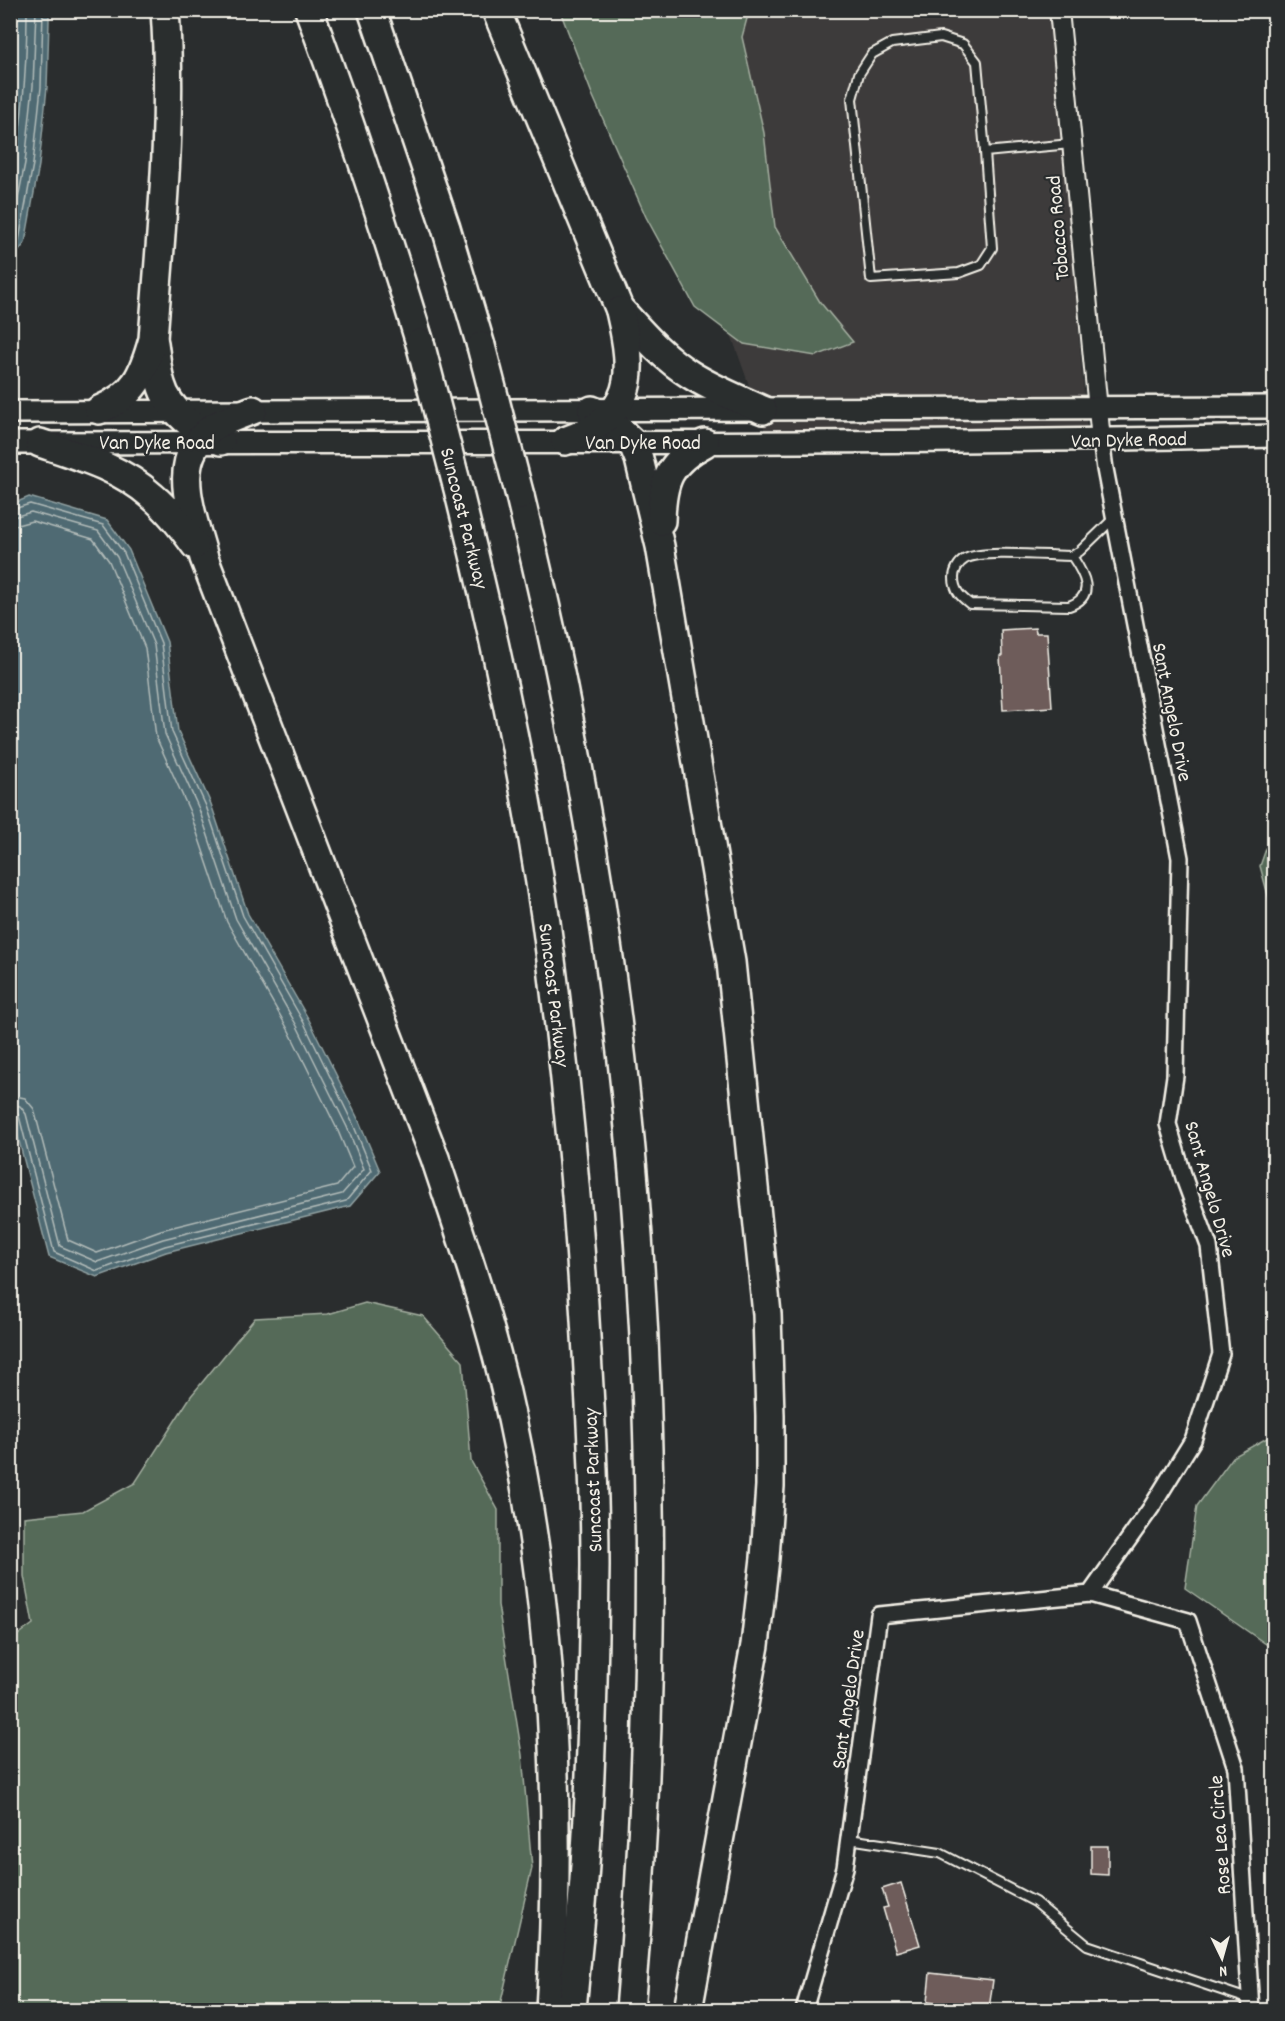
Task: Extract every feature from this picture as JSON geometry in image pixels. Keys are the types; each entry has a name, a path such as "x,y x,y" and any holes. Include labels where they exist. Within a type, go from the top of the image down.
{"highway":[{"path":"99,410 121,399 134,387 146,367 153,339 168,120 168,48 165,10"},
{"name":"Suncoast Parkway","path":"309,10 377,204 420,343 491,624 519,762 545,920 565,1071 579,1229 589,1387 595,1562 585,1865 572,2010"},
{"path":"372,10 442,217 481,346 520,496 566,699 615,1012 637,1218 646,1367 649,1481 650,1634 638,1922 630,2010"},
{"path":"496,10 619,308 627,340 630,366 624,396 581,435 565,441"},
{"path":"619,308 669,360 691,376 763,410"},
{"path":"153,339 161,384 170,401 209,439"},
{"path":"253,410 225,421 186,468 187,497 204,558 435,1158 467,1254 505,1388 534,1542 544,1613 550,1685 557,1833 550,2010"},
{"path":"605,412 632,442 639,459 660,546 731,962 766,1303 770,1486 765,1558 754,1645 688,2010"},
{"path":"40,443 108,467 151,494 168,511 204,558"},
{"path":"660,546 662,500 667,478 681,458 705,443"}],"main road":[{"name":"Van Dyke Road","path":"10,412 253,410 605,412 1275,407"},
{"name":"Van Dyke Road","path":"10,443 209,439 705,443 1101,440 1275,436"}],"street":[{"name":"Tobacco Road","path":"1059,10 1101,440"},
{"name":"Sant Angelo Drive","path":"804,2010 845,1868 879,1615 1090,1594 1151,1508 1193,1440 1221,1354 1209,1246 1185,1181 1168,1124 1175,1076 1180,858 1101,440"},
{"name":"Rose Lea Circle","path":"1090,1594 1188,1621 1236,1768 1251,2005"}],"lane":[{"path":"941,38 963,44 976,62 985,152 992,248 981,265 959,273 871,279 852,99 859,74 872,54 892,43 941,38"},
{"path":"985,152 1071,144"},
{"path":"1072,556 1085,575 1086,594 1079,603 1069,606 970,604 958,595 954,584 954,571 964,559 979,554 1072,556 1114,518"},
{"path":"849,1839 940,1853 1035,1902 1087,1945 1251,2005"}],"shaded area":[{"path":"622,11 1052,11 1087,431 1043,432 861,454 773,453 671,165"}],"green space":[{"path":"560,11 749,11 742,37 764,133 775,227 820,302 853,342 816,356 744,344 695,307 646,217 592,94"},
{"path":"1274,826 1274,917 1260,866"},
{"path":"365,1303 423,1316 463,1362 471,1461 498,1510 498,1605 522,1755 532,1868 499,2010 11,2010 11,1640 33,1624 24,1576 24,1517 83,1511 135,1483 191,1396 255,1318 328,1314"},
{"path":"1274,1434 1274,1643 1266,1644 1185,1588 1197,1506 1233,1457"}],"water":[{"path":"11,10 49,11 49,21 47,87 39,165 25,243 11,261"},
{"path":"29,497 107,520 129,550 167,642 178,731 211,804 248,914 309,1020 359,1121 380,1171 350,1206 166,1252 97,1277 49,1257 12,1114 10,1057 10,505"}],"building":[{"path":"1035,628 1036,633 1047,633 1052,707 1003,710 1001,630"},
{"path":"1091,1846 1108,1846 1108,1875 1091,1874"},
{"path":"901,1883 920,1945 896,1952 883,1908 888,1907 882,1889"},
{"path":"930,1973 993,1980 989,2009 927,2002"}]}
